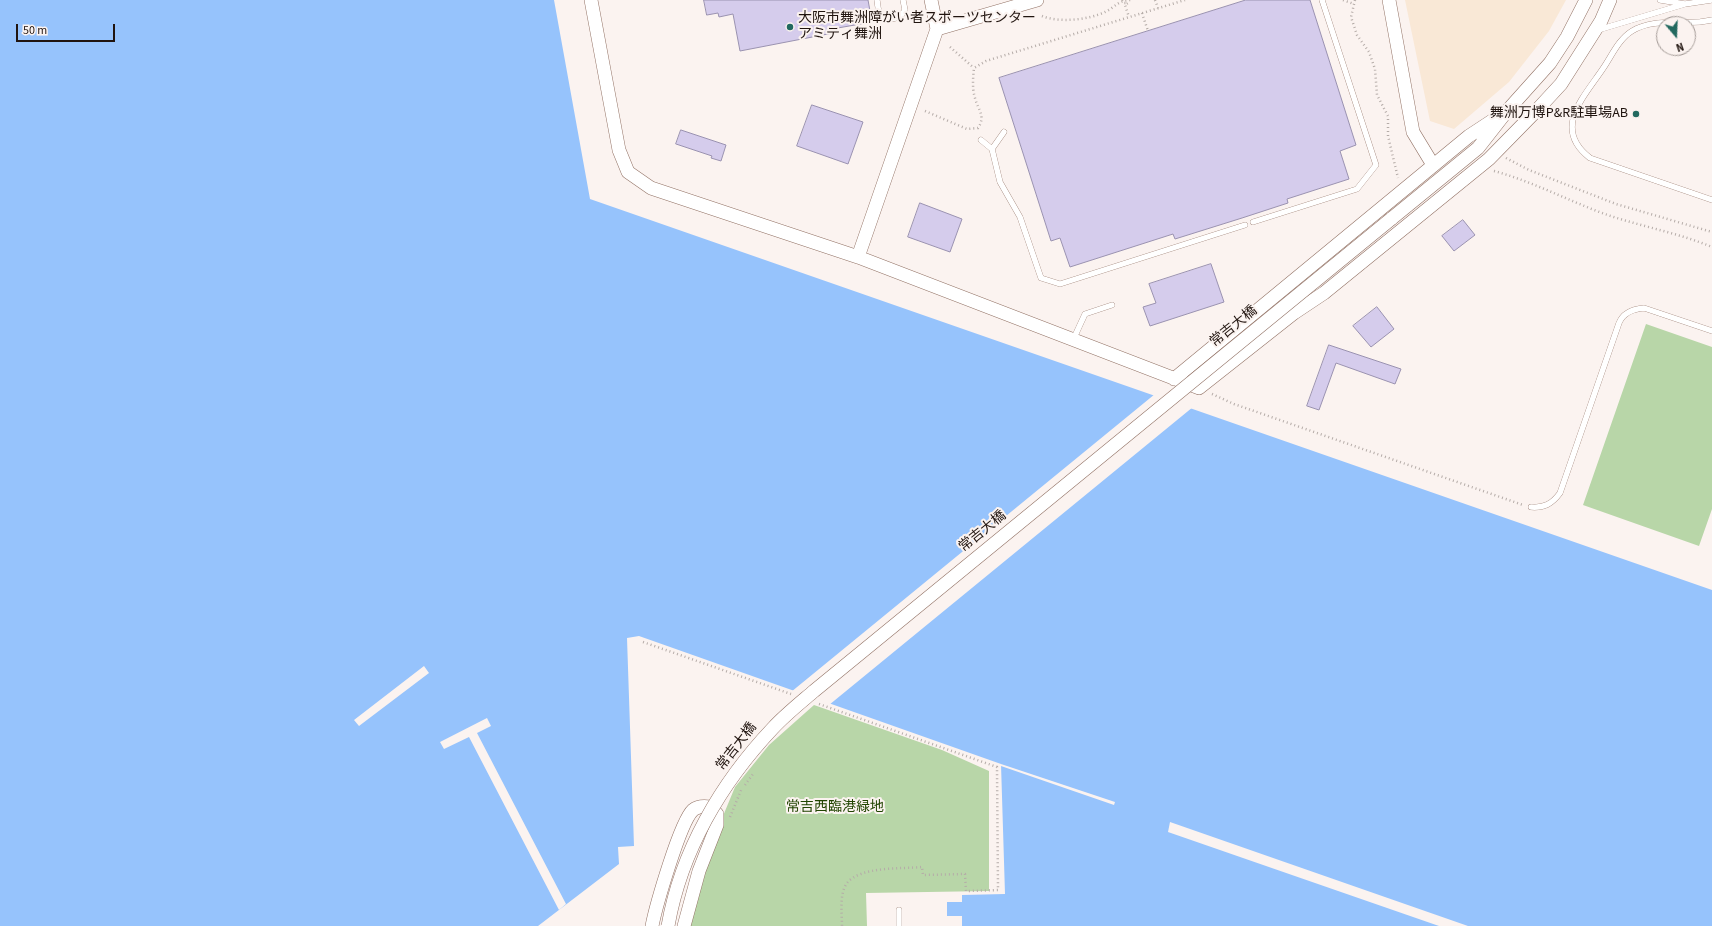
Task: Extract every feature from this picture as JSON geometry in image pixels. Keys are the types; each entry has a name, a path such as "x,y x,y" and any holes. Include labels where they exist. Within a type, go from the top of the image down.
{"street":[{"path":"591,0 618,150 628,172 651,188 858,257 1199,388 1294,313 1324,293 1489,159 1538,110 1561,84 1595,31 1610,0"},
{"path":"858,257 937,29 930,0"},
{"path":"937,29 1037,0"},
{"path":"1389,0 1413,132 1433,165"},
{"path":"1478,148 1507,111 1550,63 1567,37 1586,0"},
{"path":"1174,379 1468,136 1507,111"},
{"path":"1478,148 1520,128"},
{"name":"常吉大橋","path":"668,926 681,874 698,834 719,796 735,774 774,727 814,691 1478,148"},
{"path":"652,926 671,861 690,813 698,807 710,807 717,814 717,825 699,871 684,926"}],"lane":[{"path":"877,0 879,14 887,20 900,17 905,10 903,0"},
{"path":"1253,222 1357,189 1376,165 1322,0"},
{"path":"1660,0 1685,4"},
{"path":"1595,31 1685,4 1712,0"},
{"path":"1712,20 1695,23 1659,22 1631,31 1618,44 1581,99 1573,117 1572,128 1577,145 1583,153 1590,158 1712,200"},
{"path":"992,149 1004,132"},
{"path":"981,140 992,149 1000,182 1020,217 1041,278 1060,284 1245,225"},
{"path":"1072,340 1085,314 1112,305"},
{"path":"1530,507 1545,506 1552,503 1560,493 1619,322 1624,315 1632,310 1644,308 1712,331"},
{"path":"899,910 899,926"}],"path":[{"path":"1042,16 1052,20 1094,16 1107,11 1122,0 1132,0"},
{"path":"1122,0 1124,3 1128,2 1125,5 1129,17"},
{"path":"1155,0 1158,8"},
{"path":"974,68 986,61 1185,0"},
{"path":"1355,0 1351,17 1357,35 1368,52 1374,69 1377,95 1388,116 1388,136 1399,180"},
{"path":"1344,1 1354,4"},
{"path":"1142,13 1148,31"},
{"path":"950,47 974,68"},
{"path":"925,111 967,129 978,128 982,121 981,112 975,98 972,81 974,68"},
{"path":"1505,158 1529,170 1591,195 1712,232"},
{"path":"1491,170 1518,178 1602,213 1694,239 1712,247"},
{"path":"1199,388 1234,404 1530,507"},
{"path":"643,642 794,695"},
{"path":"816,703 997,767 998,890 966,891 965,874 923,875 922,867 864,872 847,883 842,901 842,926"}],"shaded area":[{"path":"1405,0 1566,0 1549,31 1509,82 1454,129 1430,121"}],"green space":[{"path":"1646,324 1712,347 1712,509 1699,546 1583,505"},
{"name":"常吉西臨港緑地","path":"814,705 942,750 989,771 989,891 866,893 867,926 687,926 723,816 735,787 769,745"}],"water":[{"path":"0,0 554,0 590,199 1712,590 1712,926 962,926 962,916 947,916 947,902 962,902 962,895 1005,894 1001,764 639,636 627,638 634,846 618,847 619,864 538,926 0,926"}],"pier":[{"path":"1155,394 1193,407 829,705 791,692"},
{"path":"424,666 429,673 359,726 354,720"},
{"path":"487,718 491,726 477,733 566,904 559,910 469,737 444,749 440,742"},
{"path":"1001,764 1115,802 1114,805 1001,766"},
{"path":"1170,822 1468,926 1439,926 1168,832"}],"building":[{"name":"大阪市舞洲障がい者スポーツセンター アミティ舞洲","path":"704,0 868,0 872,22 832,29 833,33 740,51 733,14 719,17 718,13 707,15"},
{"path":"1246,0 1310,0 1356,145 1340,151 1349,179 1287,199 1288,203 1242,218 1175,239 1173,234 1070,267 1060,238 1051,241 999,78"},
{"path":"812,105 863,122 848,164 797,146"},
{"path":"681,130 726,145 721,161 711,158 712,156 676,144"},
{"path":"920,203 962,219 950,252 908,237"},
{"path":"1463,220 1475,235 1454,251 1442,236"},
{"path":"1211,264 1224,302 1150,326 1143,307 1156,303 1149,284"},
{"path":"1377,307 1394,329 1371,347 1353,326"},
{"path":"1329,345 1401,369 1395,384 1336,363 1319,410 1307,406"}],"place":[{"name":"大阪市舞洲障がい者スポーツセンター アミティ舞洲","path":"790,27"},
{"name":"舞洲万博P&R駐車場AB","path":"1636,114"}]}
